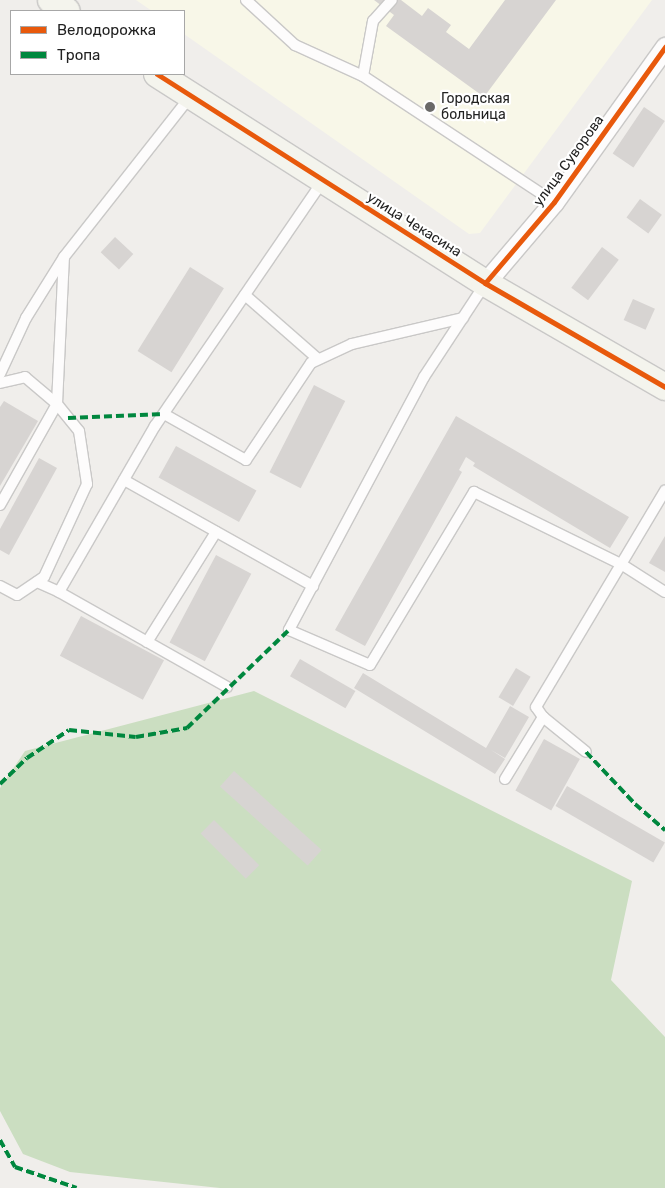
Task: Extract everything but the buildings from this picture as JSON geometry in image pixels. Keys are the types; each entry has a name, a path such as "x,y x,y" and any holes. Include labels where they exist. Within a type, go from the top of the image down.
{"street":[{"path":"51,0 66,10"},
{"name":"улица Суворова","path":"486,283 554,202 665,47"},
{"name":"улица Чекасина","path":"158,75 486,283 665,387"}],"lane":[{"path":"246,0 295,45 363,76 554,202"},
{"path":"363,76 373,21 392,0"},
{"path":"0,374 26,318 64,257 190,96"},
{"path":"59,592 164,414 323,180"},
{"path":"0,505 57,404 64,257"},
{"path":"486,283 424,377 289,630 370,665 474,492 621,564 665,592"},
{"path":"245,295 318,360"},
{"path":"164,414 246,460 311,363 352,344 463,318"},
{"path":"0,383 25,378 57,404 79,431 87,484 44,578 17,595 0,586"},
{"path":"124,480 313,586"},
{"path":"586,752 543,717 536,706 665,491"},
{"path":"147,642 216,532"},
{"path":"37,582 59,592 227,687"},
{"path":"505,779 543,717"}],"shaded area":[{"name":"Городская больница","path":"136,0 652,0 480,233 469,234 185,35 185,10 151,10"}],"green space":[{"path":"254,691 632,881 611,980 665,1037 665,1188 220,1188 70,1172 23,1154 0,1111 0,788 25,751"}],"marked path":[{"path":"68,418 164,414"},
{"path":"0,784 27,758 69,730 136,737 187,728 289,630"},
{"path":"586,752 635,804 665,830"},
{"path":"0,1140 15,1167 77,1188"}],"cycle path":[{"path":"485,283 554,202 665,47"},
{"path":"159,75 485,283 665,387"}],"place":[{"name":"Городская больница","path":"430,107"}]}
